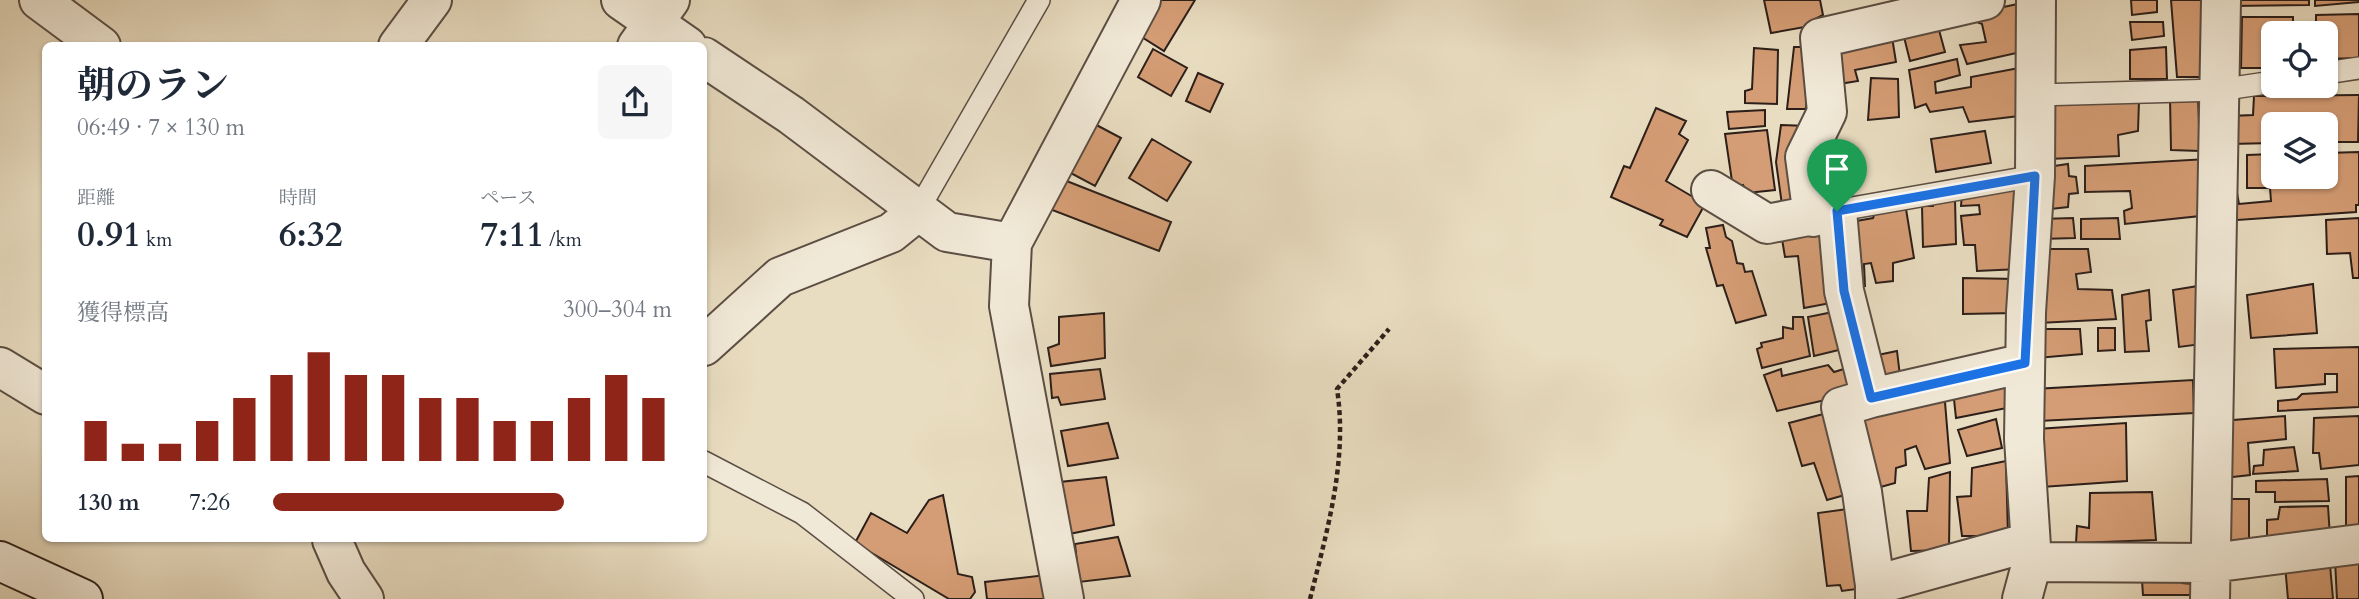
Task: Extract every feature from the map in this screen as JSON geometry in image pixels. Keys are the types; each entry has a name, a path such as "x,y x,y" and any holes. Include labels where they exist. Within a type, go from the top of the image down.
{"street":[{"path":"39,0 96,42"},
{"path":"401,42 432,0"},
{"path":"621,0 681,42"},
{"path":"1064,599 1009,306 1013,243 1141,0"},
{"path":"1871,398 1826,213 1805,157 1826,112 1820,38 1840,16 1985,0"},
{"path":"2022,599 2031,552 2024,439 2025,363 2035,176 2036,0"},
{"path":"2211,581 2221,0"},
{"path":"707,59 791,115 947,232 1013,243"},
{"path":"1711,190 1767,224 1826,213"},
{"path":"707,343 779,277 891,233 917,212"},
{"path":"2025,363 1841,407 1862,492 1875,592 2031,552 2211,581 2359,544"},
{"path":"0,367 42,392"},
{"path":"334,542 346,572 364,599"},
{"path":"0,561 83,599"}],"lane":[{"path":"917,212 1039,0"},
{"path":"2338,71 2359,68"},
{"path":"2036,95 2219,90 2261,84"},
{"path":"1826,213 2035,176"},
{"path":"707,464 802,513 914,599"}],"path":[{"path":"1310,599 1333,503 1343,426 1337,389 1389,329"}],"building":[{"path":"1148,0 1195,0 1164,51 1129,29"},
{"path":"1764,0 1820,0 1823,15 1815,19 1816,25 1771,33"},
{"path":"2131,0 2157,0 2157,12 2132,15"},
{"path":"2171,0 2208,0 2209,10 2201,13 2204,77 2177,77"},
{"path":"2232,0 2309,0 2309,5 2232,6"},
{"path":"2315,0 2359,0 2359,2 2315,6"},
{"path":"2022,3 2021,52 1967,64 1960,45 1986,42 1982,24 1962,16"},
{"path":"2359,14 2359,58 2338,59 2338,21 2316,21 2316,15"},
{"path":"2242,17 2293,17 2293,21 2261,21 2261,68 2241,68"},
{"path":"1936,19 1945,52 1910,61 1902,29"},
{"path":"2130,22 2163,22 2164,36 2132,40"},
{"path":"1892,37 1896,62 1855,70 1858,81 1839,84 1836,45"},
{"path":"1794,47 1809,47 1806,109 1787,109"},
{"path":"2166,47 2167,79 2130,79 2130,50"},
{"path":"1754,48 1778,50 1777,104 1745,103 1745,91 1752,89"},
{"path":"1153,49 1187,68 1171,96 1138,77"},
{"path":"1957,59 1960,75 1935,82 1936,93 1971,87 1971,77 2019,68 2019,116 1969,122 1963,107 1930,112 1926,104 1915,108 1909,70"},
{"path":"1198,73 1223,84 1210,112 1186,101"},
{"path":"1871,78 1898,79 1899,117 1868,120"},
{"path":"2338,95 2359,95 2358,142 2338,142 2338,112 2261,112 2261,143 2230,144 2230,116 2253,115 2254,96 2338,98"},
{"path":"2198,97 2200,151 2171,150 2170,98"},
{"path":"2139,101 2138,131 2118,135 2119,156 2048,159 2048,103"},
{"path":"1656,108 1686,121 1679,134 1688,140 1666,181 1705,204 1687,237 1660,225 1663,220 1611,197 1624,166 1630,168"},
{"path":"1765,110 1765,126 1729,129 1727,112"},
{"path":"1087,120 1121,138 1095,186 1065,170"},
{"path":"1781,125 1808,126 1799,210 1783,212 1776,162"},
{"path":"1767,130 1775,190 1747,193 1743,185 1733,188 1725,134"},
{"path":"1985,131 1991,163 1936,172 1931,139"},
{"path":"1152,139 1191,162 1167,201 1129,178"},
{"path":"2359,152 2359,205 2356,205 2356,212 2223,221 2226,194 2237,193 2239,204 2271,201 2270,189 2338,189 2338,153"},
{"path":"2261,154 2261,188 2247,188 2247,155"},
{"path":"2207,159 2206,167 2198,169 2200,216 2125,224 2124,211 2132,208 2130,191 2085,192 2085,166"},
{"path":"2068,164 2069,176 2076,177 2078,193 2069,194 2068,207 2042,210 2040,168"},
{"path":"1059,178 1171,222 1159,251 1047,208"},
{"path":"2022,184 2020,269 1977,271 1975,245 1964,245 1961,216 1980,214 1979,205 1961,206 1962,194"},
{"path":"1955,198 1956,244 1923,247 1922,206 1933,206 1933,200"},
{"path":"1906,209 1914,258 1893,263 1893,281 1876,283 1871,263 1864,264 1865,286 1853,287 1845,223 1873,218 1875,212"},
{"path":"2073,218 2075,238 2041,239 2040,219"},
{"path":"2118,218 2120,239 2081,239 2081,219"},
{"path":"2359,218 2359,278 2353,278 2350,253 2327,254 2326,220"},
{"path":"1723,225 1726,237 1732,241 1737,263 1743,264 1745,272 1752,271 1766,315 1736,323 1723,285 1717,286 1706,248 1710,248 1706,228"},
{"path":"1829,227 1836,302 1804,308 1798,256 1785,257 1781,233"},
{"path":"2040,249 2088,249 2091,272 2076,274 2078,289 2112,290 2116,319 2039,323"},
{"path":"1963,278 2016,279 2014,313 1963,314"},
{"path":"2313,284 2317,333 2251,338 2247,295"},
{"path":"2198,286 2202,344 2179,347 2173,290"},
{"path":"2149,290 2151,320 2146,321 2149,351 2125,352 2122,295"},
{"path":"1838,311 1847,348 1814,356 1808,317"},
{"path":"1104,313 1105,358 1051,366 1048,348 1059,344 1059,317"},
{"path":"1793,317 1803,317 1810,356 1762,368 1757,349 1762,347 1761,343 1783,338 1783,327 1793,329"},
{"path":"2098,328 2115,328 2115,350 2098,351"},
{"path":"2038,329 2080,329 2082,354 2037,358"},
{"path":"2359,347 2359,407 2278,411 2278,401 2297,399 2302,394 2337,392 2337,374 2325,374 2325,384 2276,388 2274,349"},
{"path":"1897,351 1900,376 1876,380 1868,357"},
{"path":"1828,365 1834,372 1847,368 1856,393 1777,411 1764,375 1781,369 1782,376"},
{"path":"1100,369 1105,399 1061,405 1058,397 1052,398 1050,374"},
{"path":"2012,376 2012,407 1956,418 1953,390"},
{"path":"2193,380 2194,413 2039,421 2034,389"},
{"path":"1944,390 1950,463 1925,469 1916,446 1905,450 1906,465 1896,468 1895,483 1870,490 1853,413"},
{"path":"1831,412 1852,493 1827,500 1814,463 1802,466 1789,423"},
{"path":"2285,416 2286,439 2248,443 2250,475 2224,478 2220,421"},
{"path":"2359,416 2359,465 2321,469 2319,453 2313,453 2314,418"},
{"path":"1996,419 2002,448 1967,456 1958,430"},
{"path":"1108,423 1118,458 1068,466 1061,431"},
{"path":"2126,423 2127,481 2042,487 2037,429"},
{"path":"2294,447 2298,471 2253,474 2254,466 2263,465 2264,450"},
{"path":"2006,461 2008,536 1962,536 1957,497 1971,496 1972,468"},
{"path":"1950,472 1949,550 1911,551 1907,511 1927,511 1929,478"},
{"path":"2359,476 2359,535 2346,535 2346,477"},
{"path":"1106,477 1114,525 1069,534 1060,482"},
{"path":"2327,479 2329,501 2275,502 2275,492 2256,492 2256,481"},
{"path":"2152,492 2156,540 2076,543 2077,526 2089,528 2090,493"},
{"path":"943,495 958,574 972,577 975,592 970,599 949,599 855,543 871,513 907,533 929,500"},
{"path":"2219,499 2249,499 2249,541 2219,543"},
{"path":"2328,506 2330,537 2267,541 2267,520 2278,519 2280,507"},
{"path":"1855,508 1864,588 1842,591 1840,585 1827,586 1818,513"},
{"path":"1118,537 1130,576 1079,582 1075,544"},
{"path":"2359,557 2359,599 2337,599 2335,560"},
{"path":"2285,565 2330,565 2333,599 2288,599"},
{"path":"2141,566 2180,567 2182,583 2193,584 2194,595 2143,595"},
{"path":"1046,575 1049,599 987,599 985,582"}],"route":[{"path":"2035,176 2025,363 1871,398 1844,291 1837,211 2035,176"}]}
